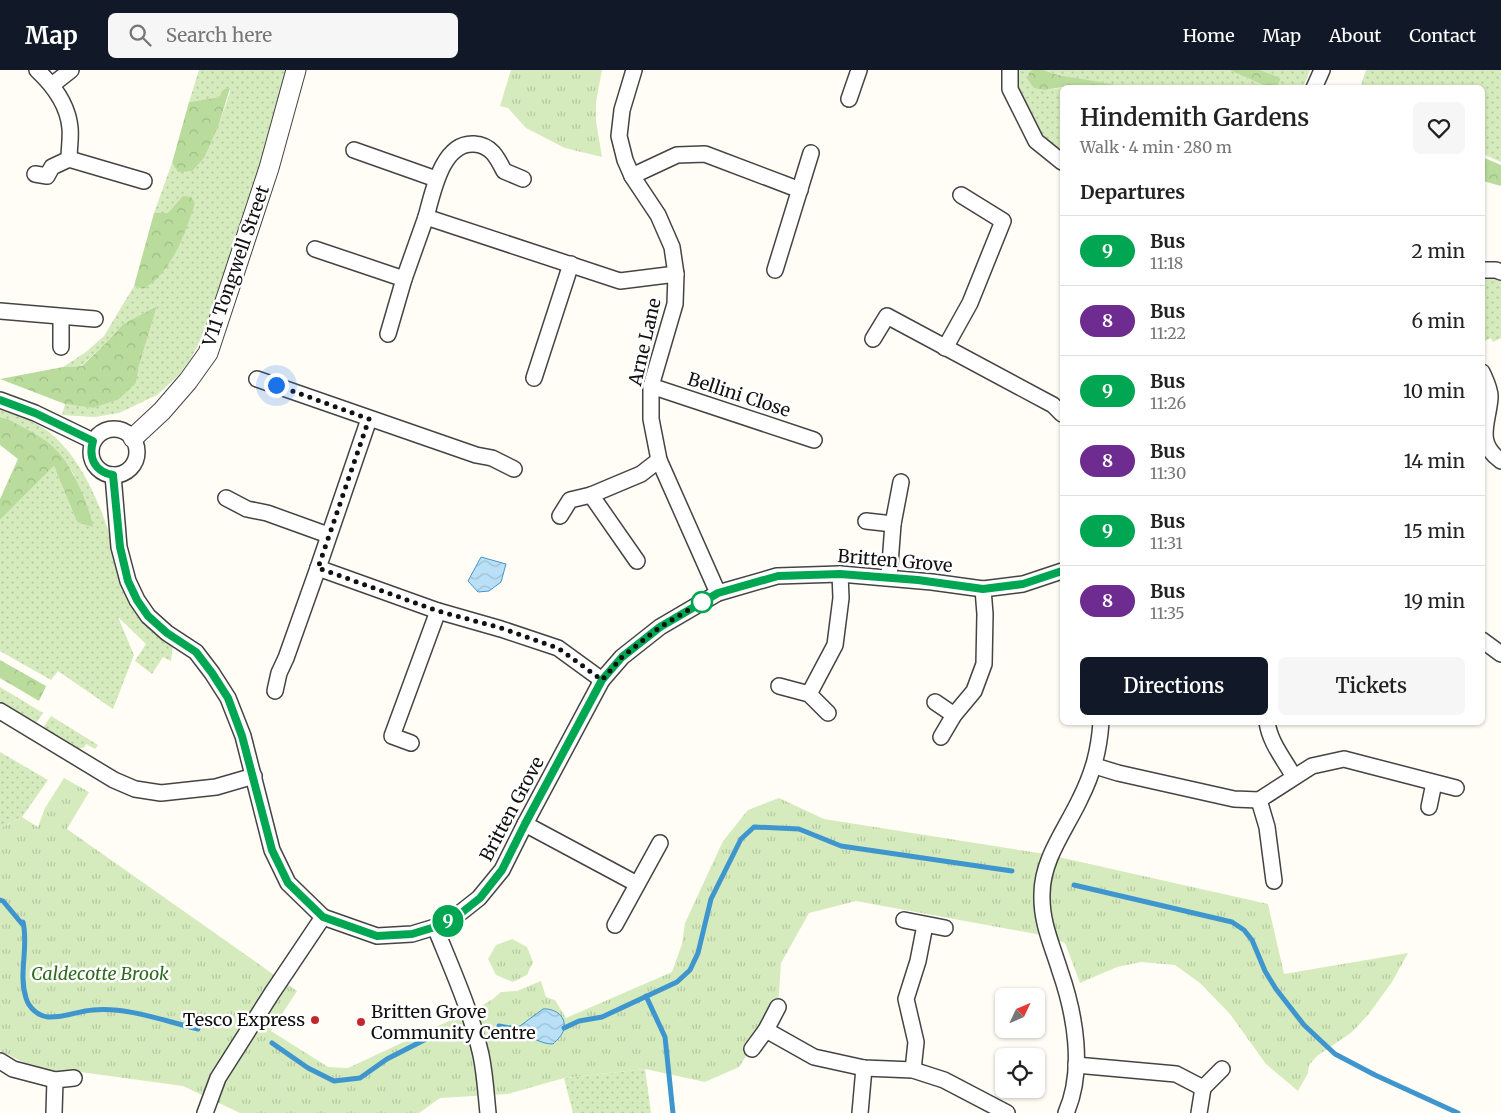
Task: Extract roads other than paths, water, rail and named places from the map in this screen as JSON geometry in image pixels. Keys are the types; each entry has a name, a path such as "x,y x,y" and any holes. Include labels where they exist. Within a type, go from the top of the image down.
{"street":[{"path":"37,70 52,84 64,106 70,126 68,159"},
{"path":"52,84 71,70"},
{"name":"V11 Tongwell Street","path":"132,438 162,411 188,381 208,353 269,168 296,70"},
{"name":"Arne Lane","path":"634,70 622,110 619,136 625,160 632,176 658,215 672,247 676,274 675,304 651,386 651,419 659,460 718,593"},
{"path":"849,99 859,70"},
{"path":"1010,70 1010,89 1036,141 1060,160"},
{"path":"1315,85 1322,70"},
{"path":"388,334 436,179 452,152 464,143 480,144 494,151 504,171 523,179"},
{"path":"354,150 436,179"},
{"path":"776,270 811,153"},
{"path":"632,176 677,154 705,154 800,190"},
{"path":"35,174 47,176 52,168 68,159 144,181"},
{"path":"945,348 970,303 1003,221 961,195"},
{"path":"426,216 620,281 676,274"},
{"path":"315,249 404,279"},
{"path":"534,378 571,264"},
{"path":"1485,270 1501,272"},
{"path":"0,311 95,319"},
{"path":"873,339 887,316 1053,406 1060,412"},
{"path":"61,317 61,347"},
{"path":"257,378 369,419 476,455 492,458 514,469"},
{"path":"1485,380 1491,395 1485,428"},
{"name":"Bellini Close","path":"651,386 814,440"},
{"path":"0,400 35,413 93,441"},
{"path":"275,691 279,674 369,419"},
{"path":"120,429 127,432 132,438 137,452 132,466 120,474 106,473 94,464 91,456 93,441 104,431 120,429"},
{"path":"1485,437 1492,459"},
{"path":"560,516 570,500 591,495 641,474 659,460"},
{"name":"Britten Grove","path":"113,475 120,547 128,581 137,600 148,616 167,633 196,652 228,698 254,776 272,850 288,883 323,917 377,936 412,934 435,927 455,918 480,898 502,870 602,680 622,657 660,627 718,593 778,576 840,574 889,577 983,589 1023,584 1060,575"},
{"path":"889,577 894,524 901,482"},
{"path":"591,495 637,561"},
{"path":"226,498 247,508 267,513 328,535"},
{"path":"866,521 894,524"},
{"path":"318,568 438,611 501,628 558,648 602,680"},
{"path":"808,694 835,646 841,598 840,574"},
{"path":"941,737 954,715 974,691 984,664 985,614 983,589"},
{"path":"411,744 392,736 438,611"},
{"path":"1485,642 1501,654"},
{"path":"779,686 808,694 828,713"},
{"path":"935,702 954,715"},
{"path":"0,711 114,780 136,789 161,793 216,788 254,776"},
{"path":"1066,1113 1076,1065 1072,1015 1061,972 1047,936 1042,893 1051,854 1080,800 1095,766 1101,725"},
{"path":"1267,725 1268,732 1275,748 1294,777"},
{"path":"1095,766 1234,799 1259,800 1312,766 1344,760 1456,788"},
{"path":"1429,807 1434,783"},
{"path":"1259,800 1267,827 1274,881"},
{"path":"525,824 638,884"},
{"path":"615,925 660,843"},
{"path":"205,1113 218,1078 323,917"},
{"path":"904,920 945,928"},
{"path":"913,1070 916,1042 906,999 918,961 925,925"},
{"path":"435,927 468,1013 481,1054 488,1113"},
{"path":"752,1049 766,1030 778,1007"},
{"path":"766,1030 814,1057 864,1068 913,1070 944,1080 1007,1113"},
{"path":"0,1061 13,1069 55,1080 74,1078"},
{"path":"1076,1065 1176,1074 1203,1088"},
{"path":"860,1113 864,1068"},
{"path":"1199,1113 1203,1088 1222,1069"},
{"path":"54,1113 55,1080"}],"water":[{"path":"481,557 506,564 501,582 489,591 478,592 468,581"},
{"path":"543,1009 558,1013 563,1019 564,1030 553,1044 544,1043 519,1034 516,1029"}],"waterway":[{"path":"564,1028 579,1021 602,1017 677,982 690,970 698,953 711,899 741,839 754,827 799,829 841,846 1012,871"},
{"path":"1074,885 1232,922 1244,930 1252,940 1265,971 1276,989 1304,1025 1335,1054 1375,1075 1458,1113"},
{"path":"0,900 3,901 23,925 23,922 25,931 24,989 27,1002 37,1013 54,1017 93,1010 120,1011 146,1015 198,1029"},
{"path":"646,996 665,1037 673,1113"},
{"path":"499,1026 516,1029"},
{"path":"272,1043 308,1068 334,1081 360,1078 387,1059 436,1034"}],"place":[{"name":"Tesco Express","path":"315,1020"},
{"name":"Britten Grove Community Centre","path":"361,1022"}],"park label":[{"name":"Caldecotte Brook","path":"100,974"}]}
